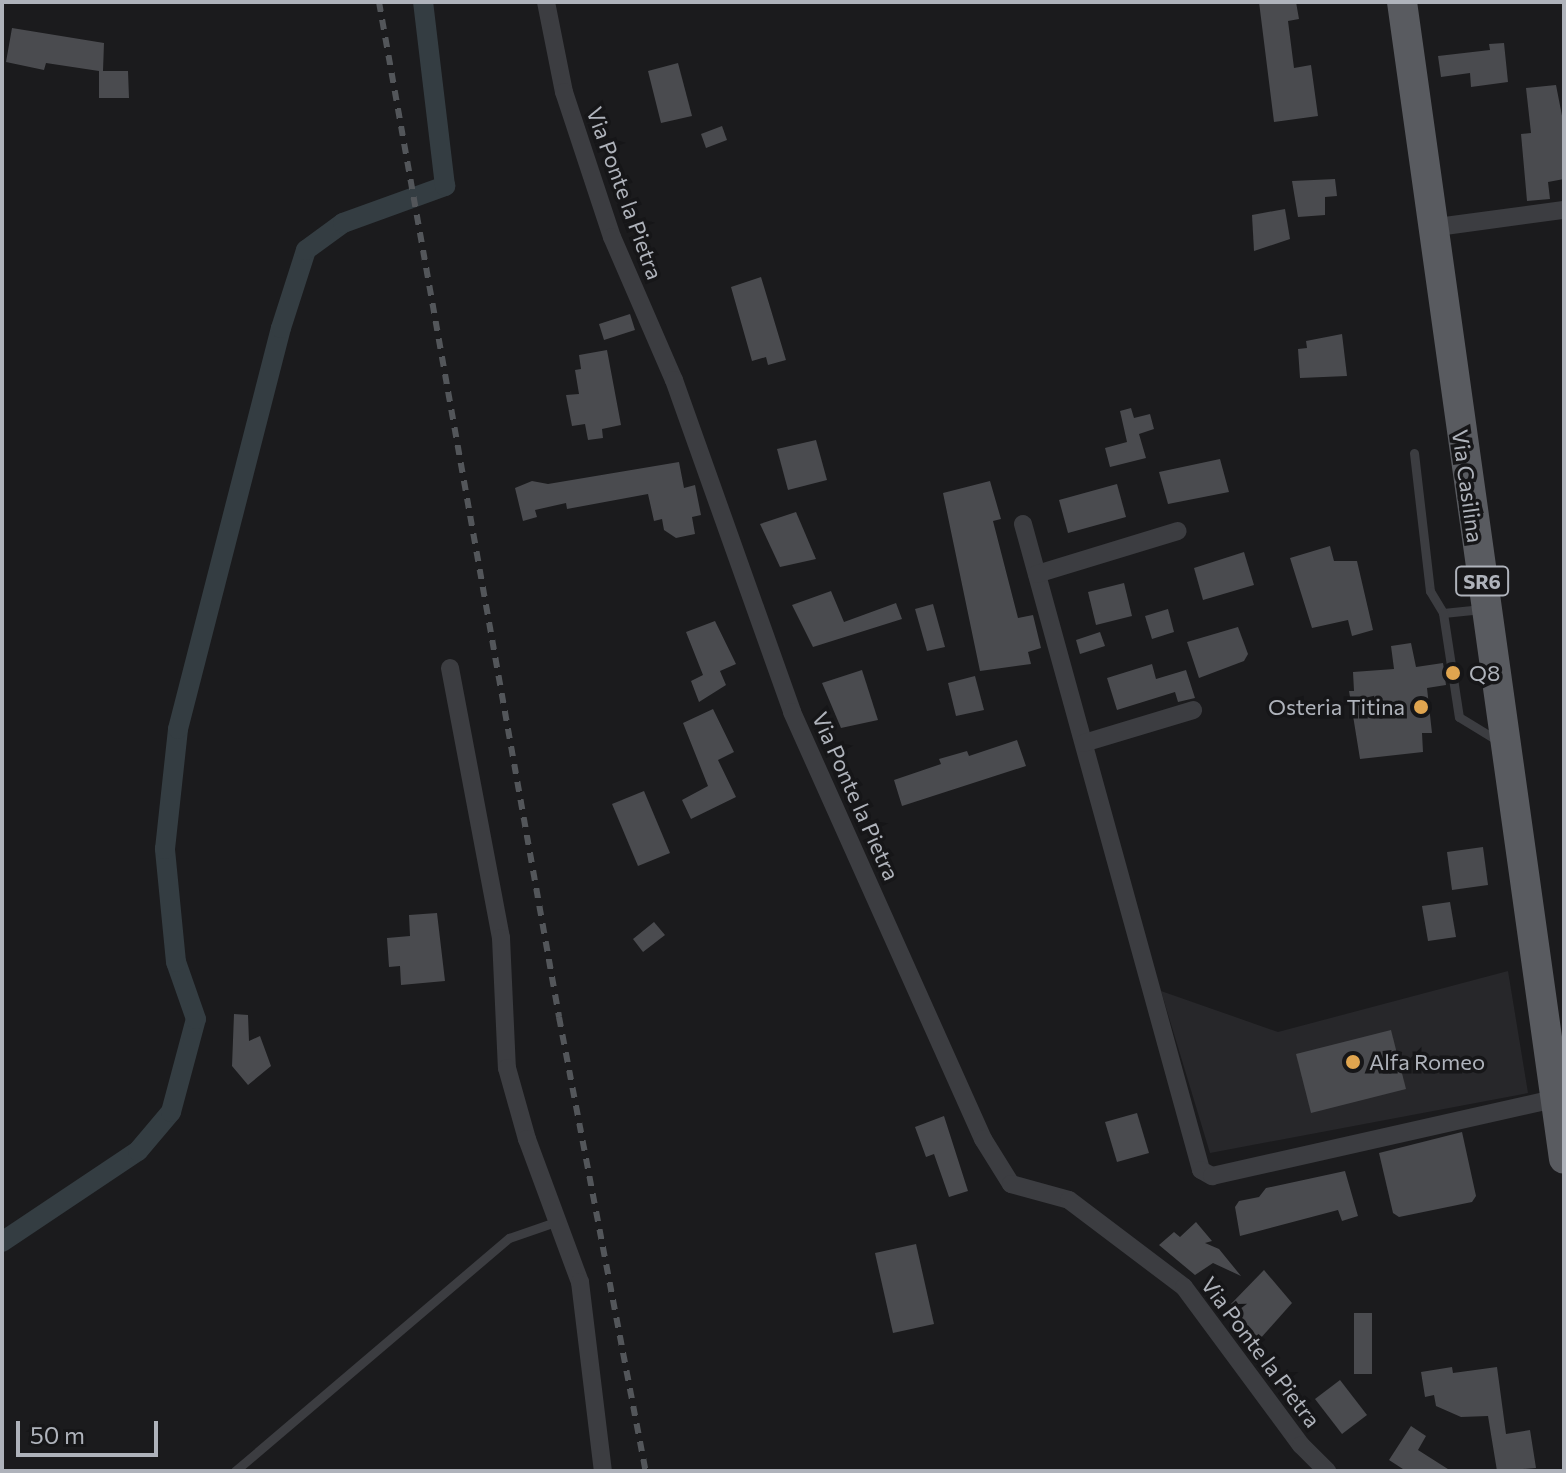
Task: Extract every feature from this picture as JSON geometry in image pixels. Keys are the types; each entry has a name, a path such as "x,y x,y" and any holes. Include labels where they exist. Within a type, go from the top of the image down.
{"main road":[{"name":"Via Casilina","path":"1402,2 1430,228 1564,1159"}],"street":[{"name":"Via Ponte la Pietra","path":"546,2 564,92 612,237 674,380 792,712 983,1139 1011,1184 1069,1200 1184,1287 1301,1445 1327,1471"},
{"path":"1430,228 1564,210"},
{"path":"1023,524 1201,1170 1212,1176 1555,1099"},
{"path":"1037,574 1178,531"},
{"path":"450,668 501,938 507,1068 580,1282 603,1471"},
{"path":"1084,743 1193,710"}],"lane":[{"path":"1414,453 1430,591 1443,613 1459,717 1505,744"},
{"path":"1443,613 1486,609"},
{"path":"235,1471 509,1238 558,1221"}],"shaded area":[{"name":"Alfa Romeo","path":"1508,971 1528,1093 1210,1153 1161,991 1278,1032"}],"building":[{"path":"1259,2 1296,2 1299,19 1288,21 1294,68 1311,65 1318,116 1274,122"},
{"path":"12,28 104,43 103,71 128,71 129,98 99,98 99,71 46,63 44,70 6,62"},
{"path":"1504,43 1508,82 1471,87 1470,73 1441,77 1438,56 1490,50 1489,44"},
{"path":"678,63 692,116 661,123 648,71"},
{"path":"1556,85 1564,126 1564,179 1548,182 1550,199 1527,201 1521,134 1531,133 1526,88"},
{"path":"722,126 727,140 706,148 701,134"},
{"path":"1335,179 1337,196 1325,197 1325,215 1298,217 1292,181"},
{"path":"1285,209 1290,239 1254,251 1252,215"},
{"path":"761,277 786,360 768,365 766,357 752,361 731,287"},
{"path":"630,314 635,330 604,340 599,324"},
{"path":"1342,334 1347,376 1300,378 1298,349 1307,348 1306,341"},
{"path":"607,350 621,425 602,429 603,438 588,440 585,424 572,426 566,395 579,394 575,370 581,369 579,355"},
{"path":"1131,408 1134,418 1150,414 1154,429 1139,434 1146,458 1110,467 1105,448 1127,442 1120,411"},
{"path":"816,440 827,480 788,490 777,449"},
{"path":"1220,459 1229,492 1168,504 1159,472"},
{"path":"679,462 684,488 695,485 701,515 692,517 695,534 676,538 664,530 662,519 654,521 648,494 567,509 566,503 535,510 537,517 523,521 515,488 532,481 548,484"},
{"path":"990,481 1001,519 993,521 1018,618 1033,615 1041,648 1028,652 1031,664 980,671 943,493"},
{"path":"1117,484 1126,517 1068,533 1059,500"},
{"path":"796,512 816,559 780,567 760,524"},
{"path":"1330,546 1334,561 1357,561 1373,630 1352,636 1348,620 1312,628 1290,558"},
{"path":"1244,552 1254,585 1203,600 1194,568"},
{"path":"1124,583 1132,616 1096,625 1088,592"},
{"path":"831,591 844,622 896,603 902,619 813,647 792,605"},
{"path":"933,604 945,647 927,651 915,609"},
{"path":"1168,609 1174,632 1152,639 1145,616"},
{"path":"715,621 736,664 720,671 726,685 699,702 691,681 703,675 686,632"},
{"path":"1238,627 1248,654 1244,661 1199,678 1187,642"},
{"path":"1100,632 1105,646 1080,654 1076,640"},
{"path":"1411,643 1416,667 1443,663 1446,685 1427,688 1432,733 1422,733 1423,752 1360,759 1349,691 1354,691 1353,672 1394,669 1391,646"},
{"path":"1152,664 1156,679 1186,670 1195,698 1178,702 1175,692 1117,710 1107,678"},
{"path":"862,670 878,720 841,728 822,683"},
{"path":"975,676 984,710 956,716 948,683"},
{"path":"713,709 734,752 718,760 736,797 691,819 682,800 708,786 683,723"},
{"path":"1017,740 1026,766 902,806 894,780 941,764 939,759 967,751 969,756"},
{"path":"644,791 670,853 638,866 612,804"},
{"path":"1483,847 1488,885 1452,890 1447,852"},
{"path":"1450,902 1456,937 1428,941 1422,906"},
{"path":"437,913 445,981 401,985 400,966 389,967 387,938 410,936 409,915"},
{"path":"654,922 665,935 643,952 633,939"},
{"path":"234,1014 248,1015 249,1041 260,1036 271,1066 248,1085 232,1066"},
{"path":"1391,1030 1406,1089 1311,1113 1296,1054"},
{"path":"1137,1113 1149,1153 1117,1162 1105,1122"},
{"path":"944,1116 968,1191 949,1197 934,1154 926,1157 915,1127"},
{"path":"1462,1132 1476,1196 1472,1202 1399,1217 1393,1213 1379,1153"},
{"path":"1345,1171 1358,1216 1342,1221 1338,1210 1240,1236 1235,1207 1239,1201 1259,1197 1266,1188"},
{"path":"1196,1222 1212,1241 1205,1243 1219,1249 1241,1276 1213,1263 1195,1275 1159,1245 1174,1232 1180,1237"},
{"path":"916,1244 934,1324 893,1333 875,1253"},
{"path":"1264,1270 1292,1303 1259,1340 1229,1306"},
{"path":"1354,1313 1372,1313 1372,1374 1354,1374"},
{"path":"1452,1367 1453,1373 1497,1367 1506,1434 1530,1430 1536,1468 1497,1471 1488,1416 1461,1417 1436,1406 1434,1395 1425,1397 1421,1372"},
{"path":"1340,1380 1367,1415 1342,1434 1315,1399"},
{"path":"1411,1426 1426,1436 1418,1450 1451,1471 1406,1471 1389,1460"}],"waterway":[{"path":"2,1242 138,1151 171,1112 196,1019 176,962 165,849 178,729 281,328 306,250 343,223 445,186 423,2"}],"railway":[{"path":"379,2 559,1017 646,1471"}],"place":[{"name":"Q8","path":"1453,673"},
{"name":"Osteria Titina","path":"1421,707"},
{"name":"Alfa Romeo","path":"1353,1062"}]}
